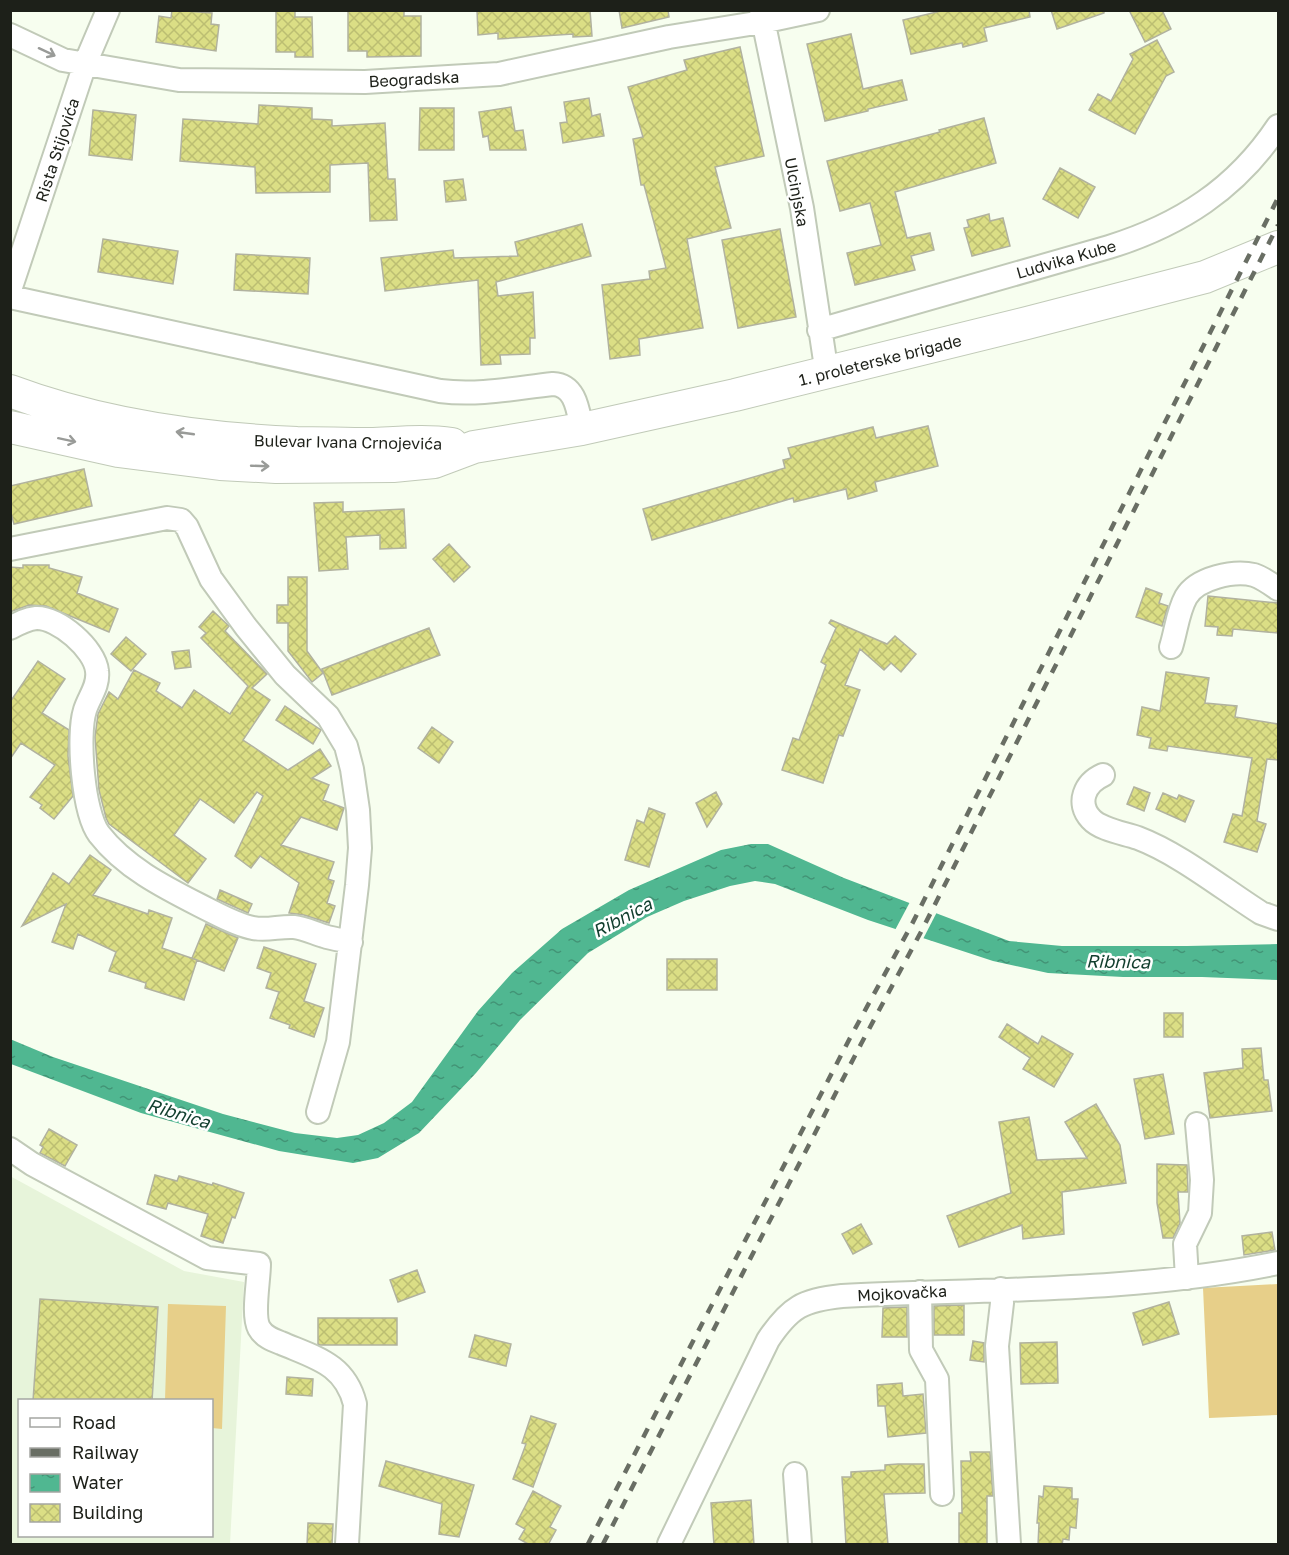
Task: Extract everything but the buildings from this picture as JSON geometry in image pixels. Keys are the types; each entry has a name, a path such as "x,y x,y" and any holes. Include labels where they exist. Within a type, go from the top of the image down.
{"main road":[{"name":"1. proleterske brigade","path":"474,447 582,429 827,374 1196,279 1245,262 1278,247"},
{"name":"Bulevar Ivana Crnojevića","path":"10,391 119,421 200,435 298,443 366,444 433,441 474,447"},
{"name":"Bulevar Ivana Crnojevića","path":"10,427 118,451 220,464 276,467 393,466 434,462 474,447"}],"street":[{"name":"Rista Stijovića","path":"10,291 85,64 108,10"},
{"name":"Beogradska","path":"10,36 63,60 179,80 387,81 499,74 762,16 818,10"},
{"name":"Ulcinjska","path":"762,16 802,208 827,374"},
{"name":"Ludvika Kube","path":"819,330 1108,247 1155,230 1193,210 1229,184 1263,149 1278,126"},
{"path":"10,297 440,391 479,393 553,384 562,385 574,399 582,429"},
{"path":"10,549 176,518 184,523 211,579 285,675 328,716 346,746 357,800 360,848 338,1042 318,1112"},
{"path":"1171,647 1185,598 1194,587 1206,581 1239,574 1254,575 1278,589"},
{"path":"10,628 24,621 37,618 48,619 76,637 97,665 96,684 85,710 82,726 81,765 93,822 110,848 137,869 177,894 251,928 267,930 294,927 351,942"},
{"path":"1103,775 1086,788 1083,800 1085,812 1093,822 1165,850 1261,913 1278,919"},
{"path":"1187,1278 1185,1244 1200,1213 1202,1180 1197,1124"},
{"path":"10,1149 32,1164 207,1258 260,1264 256,1312 258,1328 267,1337 324,1361 341,1374 351,1389 355,1404 347,1545"},
{"name":"Mojkovačka","path":"669,1545 768,1340 789,1313 805,1303 822,1298 1187,1278 1231,1273 1278,1263"},
{"path":"1001,1289 1002,1303 997,1346 1009,1545"},
{"path":"920,1292 921,1350 937,1379 942,1494"},
{"path":"795,1474 800,1545"}],"shaded area":[{"path":"10,1176 184,1271 244,1282 230,1544 11,1544"},
{"path":"1278,1284 1278,1415 1209,1418 1203,1288"},
{"path":"168,1304 226,1306 222,1429 213,1428 213,1399 165,1399"}],"water":[{"name":"Ribnica","path":"751,844 768,844 844,878 1009,941 1062,946 1278,944 1278,980 1048,973 993,961 868,920 775,884 755,881 730,886 684,901 647,917 588,953 520,1020 476,1073 419,1133 378,1158 353,1163 279,1151 141,1113 11,1064 10,1039 53,1057 223,1114 295,1133 337,1138 358,1135 384,1123 412,1102 478,1011 512,973 562,929 629,890 721,850"}],"pier":[{"path":"911,900 938,910 922,941 894,932"}],"railway":[{"path":"588,1544 850,1038 912,924 1278,198"},
{"path":"603,1544 922,930 1278,225"}]}
